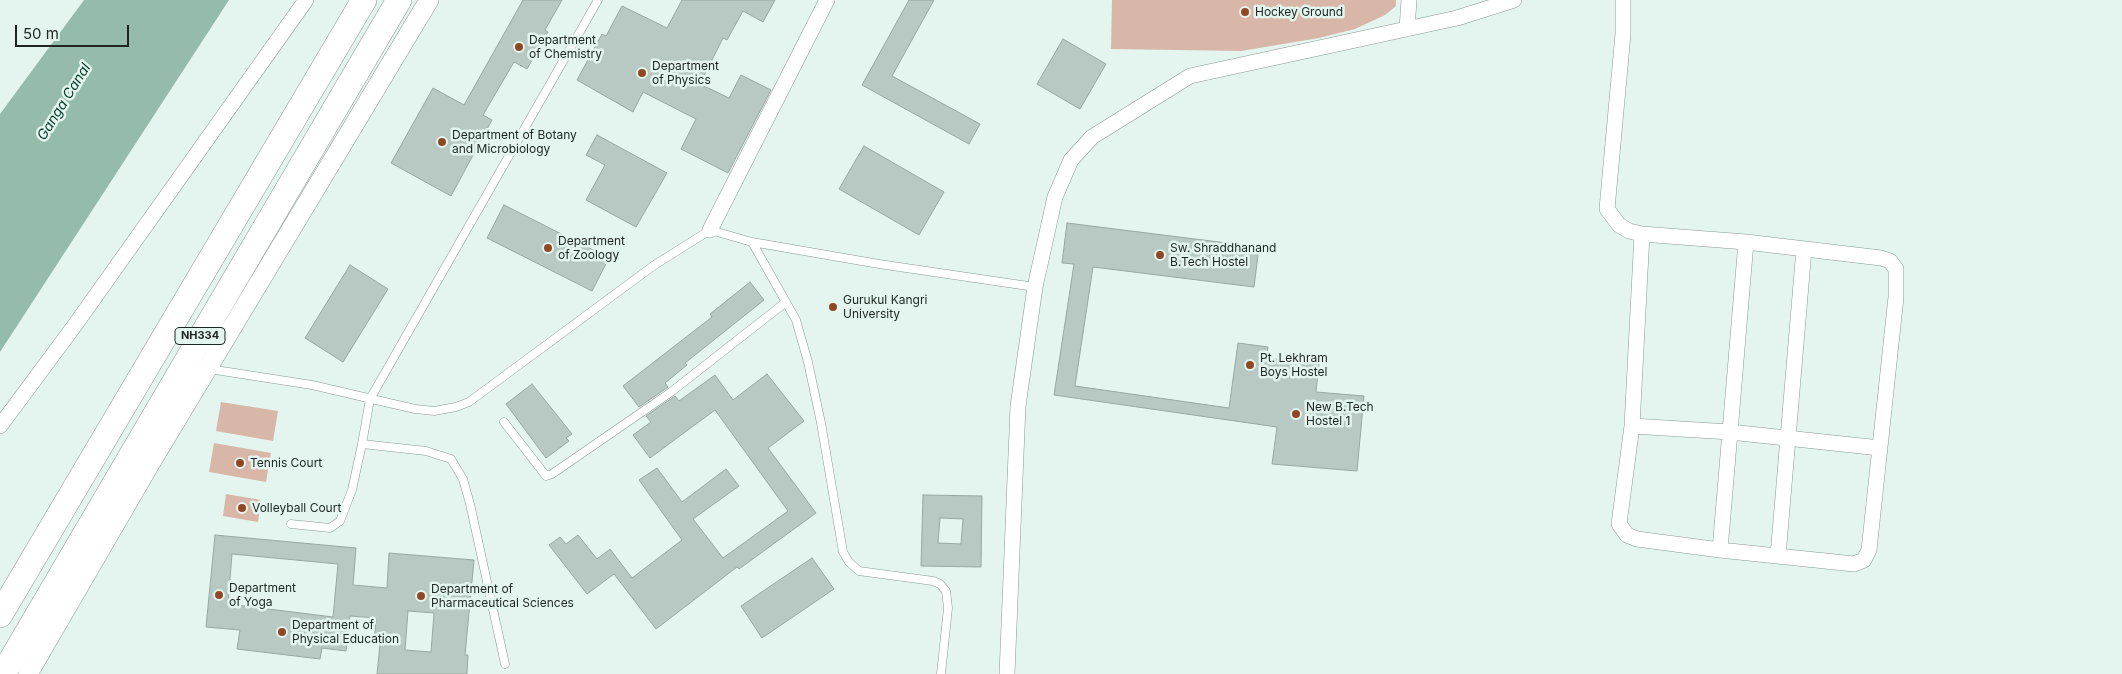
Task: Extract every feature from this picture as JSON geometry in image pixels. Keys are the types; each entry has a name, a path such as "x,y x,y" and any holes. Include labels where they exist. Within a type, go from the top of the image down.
{"highway":[{"name":"NH334","path":"0,615 364,0"},
{"name":"NH334","path":"3,674 398,0"}],"street":[{"path":"0,426 306,0"},
{"path":"28,674 150,464 429,0"},
{"path":"710,230 827,0"},
{"path":"1407,29 1409,0"},
{"path":"1007,674 1018,406 1035,287 1056,197 1072,160 1092,137 1190,76 1457,18 1514,0"},
{"path":"1623,0 1623,34 1608,209 1613,219 1623,228 1642,234 1746,242 1881,258 1890,261 1896,269 1896,297 1869,550 1864,560 1854,564 1720,550 1637,539 1622,531 1619,524 1632,426 1642,234"},
{"path":"1720,550 1746,242"},
{"path":"1778,556 1804,248"},
{"path":"1632,426 1730,432 1880,448"}],"lane":[{"path":"291,524 330,528 340,521 350,496 370,399 598,0"},
{"path":"208,369 312,386 415,409 434,411 456,408 469,402 653,266 710,230 752,242 879,264 1035,287"},
{"path":"752,242 796,320 822,423 843,552 849,562 859,572 933,581 940,584 946,591 948,608 941,674"},
{"path":"504,422 546,476 552,474 671,392 786,302"},
{"path":"362,444 426,450 451,459 457,468 470,504 505,664"}],"shaded area":[{"path":"1112,0 1396,0 1396,6 1385,15 1355,29 1319,38 1241,51 1111,49"},
{"name":"Tennis Court","path":"221,402 278,411 273,441 216,431"},
{"name":"Tennis Court","path":"214,443 271,453 266,482 209,472"},
{"name":"Volleyball Court","path":"226,494 261,500 258,522 223,516"}],"water":[{"name":"Ganga Canal","path":"84,0 229,0 0,352 0,114"}],"building":[{"name":"Department of Botany and Microbiology","path":"523,0 562,0 545,30 548,32 527,69 514,62 483,115 492,120 451,196 391,163 433,88 464,105"},
{"path":"682,0 775,0 763,22 743,11 727,40 723,38 700,84 729,98 741,75 771,90 728,173 681,149 696,119 643,92 633,112 577,80 602,34 606,36 622,6 667,28"},
{"path":"909,0 934,0 892,76 980,124 969,144 862,85"},
{"path":"1063,39 1106,64 1080,109 1037,84"},
{"path":"597,135 667,173 636,227 586,200 605,165 586,155"},
{"path":"864,146 944,192 919,235 839,189"},
{"name":"Department of Zoology","path":"504,205 609,258 592,291 487,238"},
{"path":"1067,223 1259,247 1254,287 1093,267 1075,386 1229,408 1238,343 1268,347 1266,358 1319,364 1316,392 1364,396 1357,471 1272,464 1277,427 1054,395 1074,264 1062,263"},
{"path":"350,265 388,289 343,362 305,338"},
{"path":"750,282 764,300 685,363 687,365 665,383 668,387 639,407 623,386 712,317 710,314"},
{"path":"767,374 804,421 768,448 816,513 739,569 737,567 656,629 614,574 587,594 549,545 560,537 566,544 578,535 597,559 610,549 632,578 682,540 639,480 657,468 682,502 726,469 739,486 693,519 723,558 788,511 715,410 650,458 633,435 651,422 646,416 675,396 679,401 715,375 733,400"},
{"path":"532,384 572,434 566,438 569,441 546,458 506,404"},
{"path":"923,495 982,496 981,567 921,566","holes":["940,518 963,519 961,544 938,543"]},
{"path":"215,535 356,548 353,585 387,588 389,553 474,560 465,655 468,655 467,674 377,674 380,644 374,644 376,618 350,616 346,651 322,648 320,659 237,649 240,630 206,627","holes":["232,554 338,564 333,617 228,604","408,611 434,613 431,652 405,650"]},
{"path":"812,558 834,589 762,638 741,606"}],"place":[{"name":"Hockey Ground","path":"1245,12"},
{"name":"Department of Chemistry","path":"519,47"},
{"name":"Department of Physics","path":"642,73"},
{"name":"Department of Botany and Microbiology","path":"442,142"},
{"name":"Department of Zoology","path":"548,248"},
{"name":"Sw. Shraddhanand B.Tech Hostel","path":"1160,255"},
{"name":"Gurukul Kangri University","path":"833,307"},
{"name":"Pt. Lekhram Boys Hostel","path":"1250,365"},
{"name":"New B.Tech Hostel 1","path":"1296,414"},
{"name":"Tennis Court","path":"240,463"},
{"name":"Volleyball Court","path":"242,508"},
{"name":"Department of Yoga","path":"219,595"},
{"name":"Department of Pharmaceutical Sciences","path":"421,596"},
{"name":"Department of Physical Education","path":"282,632"}]}
